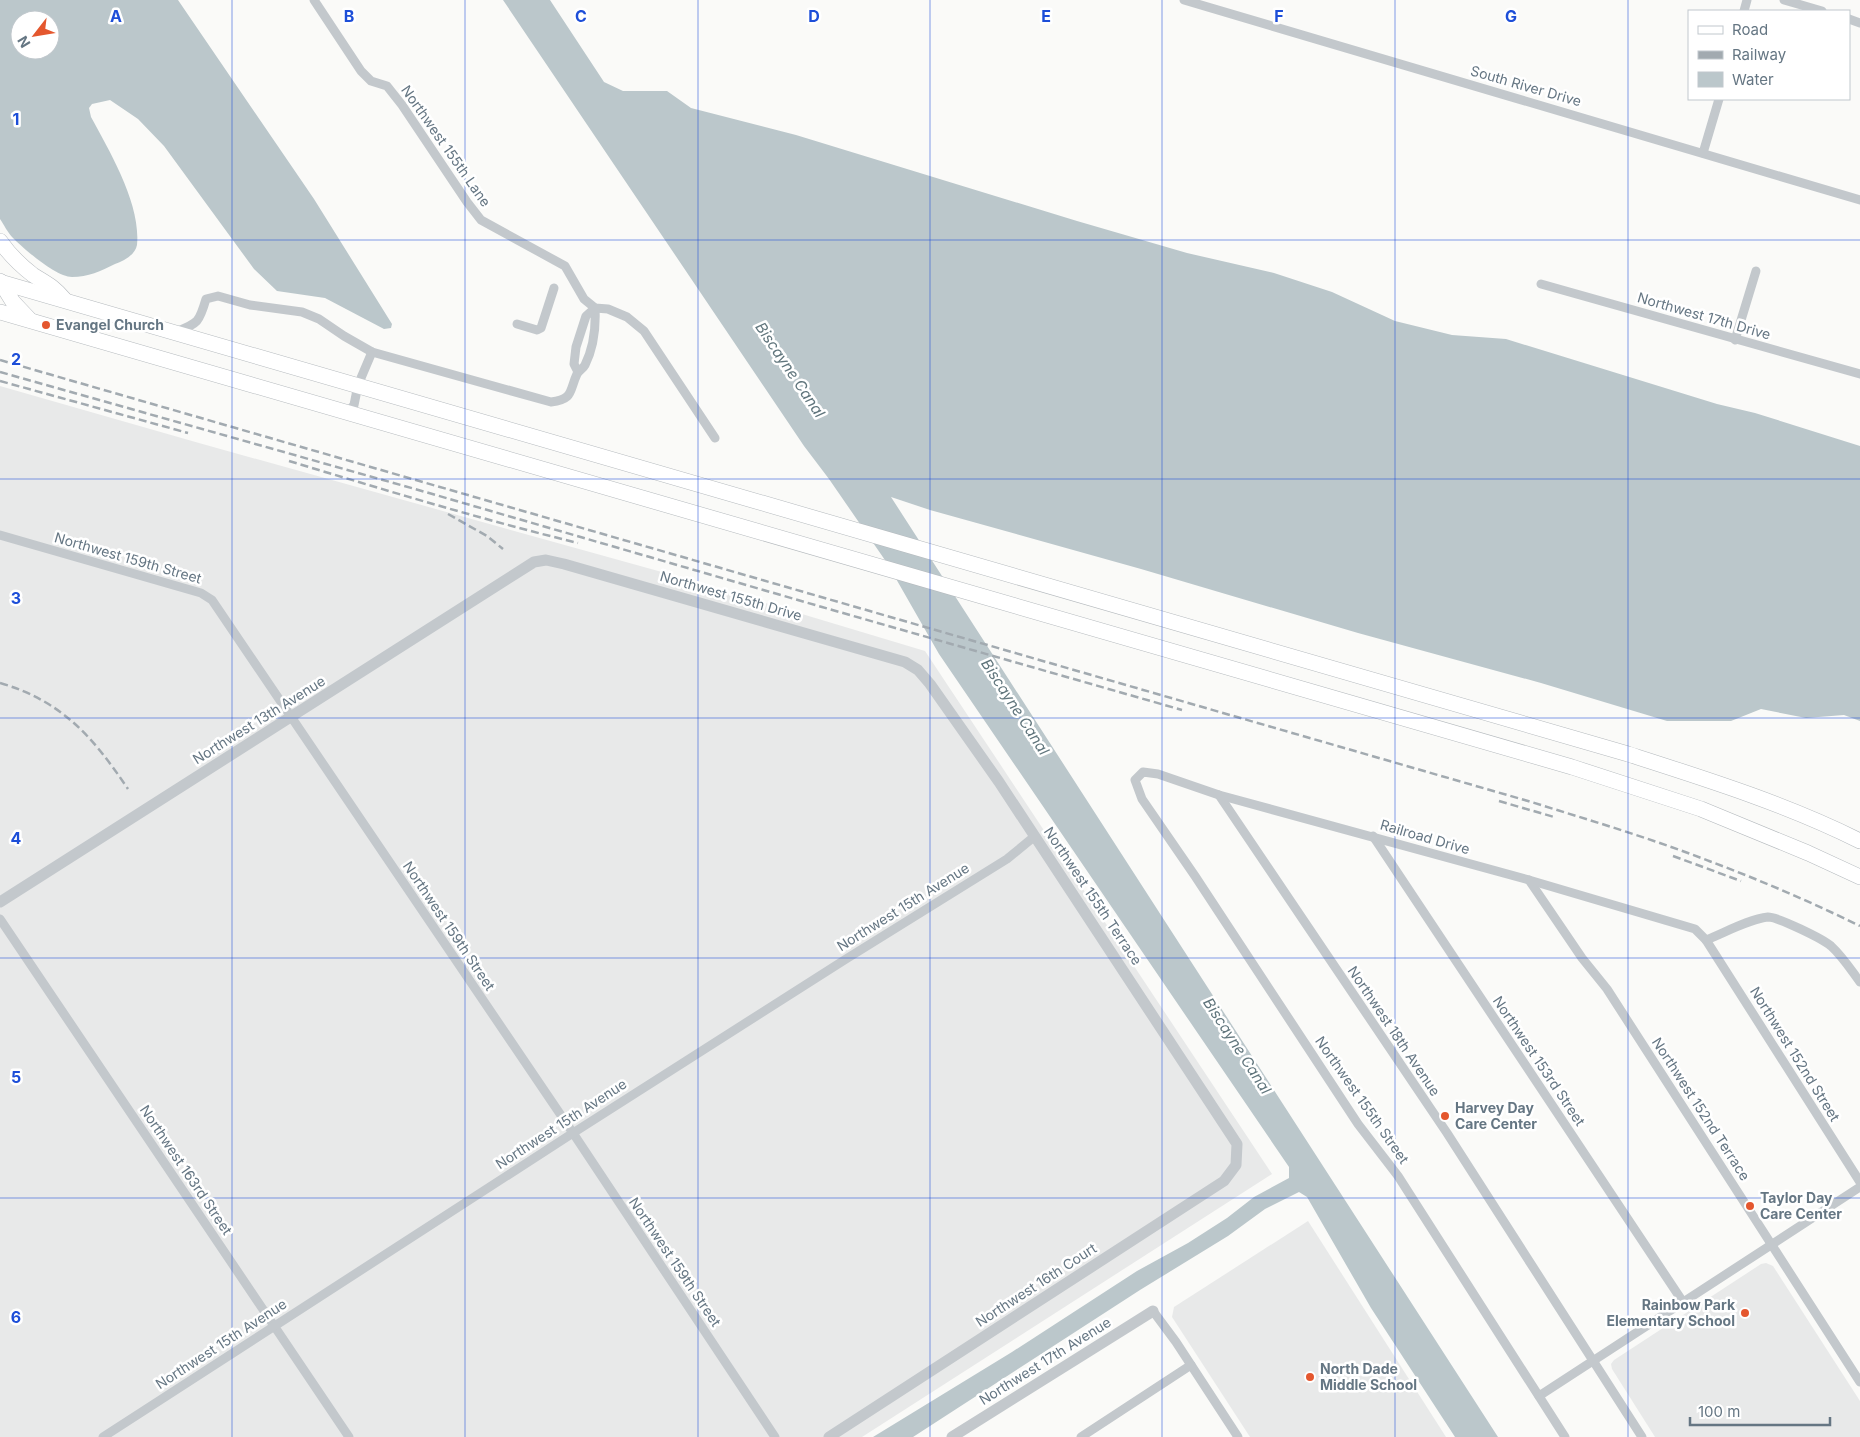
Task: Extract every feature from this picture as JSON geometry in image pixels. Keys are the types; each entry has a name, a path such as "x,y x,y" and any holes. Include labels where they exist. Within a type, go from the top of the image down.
{"main road":[{"path":"0,241 10,255 32,274 53,287 65,300"},
{"path":"0,282 1628,754 1728,786 1860,841"},
{"path":"0,282 13,302 31,321"},
{"path":"0,312 1572,767 1701,809 1808,853 1860,878"}],"street":[{"name":"Northwest 155th Lane","path":"314,0 361,71 370,81 387,86 402,105 481,220 565,266 584,299 595,308"},
{"name":"South River Drive","path":"1184,0 1860,200"},
{"path":"1211,0 1218,10"},
{"path":"1784,0 1819,10"},
{"path":"1703,153 1718,100"},
{"path":"1735,340 1756,271"},
{"name":"Northwest 17th Drive","path":"1541,284 1860,374"},
{"path":"516,324 537,330 541,328 554,288"},
{"path":"175,332 191,326 199,320 206,299 218,296 250,305 302,312 319,319 372,352 551,402 562,401 570,395 578,372 584,367 596,334 595,308"},
{"path":"578,372 574,364 576,347 586,316 595,308 608,309 627,317 644,331 715,438"},
{"path":"347,413 354,404 358,385 372,352"},
{"name":"Northwest 159th Street","path":"0,534 201,593 212,600 573,1133 775,1437"},
{"name":"Northwest 155th Drive","path":"534,562 546,560 564,564 905,662 918,670"},
{"name":"Northwest 13th Avenue","path":"0,902 534,562"},
{"name":"Northwest 155th Terrace","path":"918,670 930,684 1035,836 1237,1144"},
{"name":"Railroad Drive","path":"1136,780 1143,772 1158,774 1219,795 1373,836 1696,929 1706,940"},
{"name":"Northwest 155th Street","path":"1136,780 1142,799 1358,1124 1398,1176 1565,1437"},
{"name":"Northwest 18th Avenue","path":"1219,795 1447,1133 1642,1437"},
{"name":"Northwest 15th Avenue","path":"103,1437 846,958 1007,859 1035,836"},
{"name":"Northwest 153rd Street","path":"1373,836 1683,1302"},
{"name":"Northwest 152nd Terrace","path":"1529,880 1582,958 1607,989 1860,1382"},
{"path":"1706,940 1769,917 1784,921 1829,944 1844,959 1860,982"},
{"name":"Northwest 163rd Street","path":"0,919 349,1437"},
{"name":"Northwest 152nd Street","path":"1706,940 1860,1182"},
{"name":"Northwest 16th Court","path":"829,1437 1224,1181 1236,1165 1237,1144"},
{"path":"1539,1396 1860,1187"},
{"path":"1153,1311 1238,1437"},
{"name":"Northwest 17th Avenue","path":"952,1437 1153,1311"},
{"path":"1081,1437 1191,1365"}],"shaded area":[{"path":"0,386 669,574 925,651 1272,1174 862,1437 0,1437"},
{"name":"North Dade Middle School","path":"1308,1221 1446,1437 1250,1437 1172,1317 1174,1307"},
{"name":"Rainbow Park Elementary School","path":"1766,1263 1773,1266 1860,1401 1860,1437 1655,1437 1612,1369 1611,1364 1614,1360 1761,1264"}],"water":[{"path":"0,0 178,0 314,199 392,324 391,328 384,329 325,298 277,291 254,269 164,146 138,119 110,100 92,104 89,108 91,117 123,179 134,213 137,245 132,255 94,273 78,277 65,276 49,268 11,236 0,219"},
{"name":"Biscayne Canal","path":"503,0 550,0 604,82 623,91 667,91 691,108 796,135 1187,253 1274,273 1332,292 1395,321 1452,335 1506,339 1860,446 1860,721 1844,715 1806,718 1761,709 1731,721 1667,721 1541,683 1358,633 1141,569 930,510 891,497 1498,1437 1455,1437 1371,1308 1307,1197 1299,1192 1265,1209 1228,1236 1140,1290 913,1437 873,1437 1012,1352 1137,1271 1188,1243 1227,1218 1254,1197 1289,1178 1289,1167 939,654 887,563 804,446"}],"railway":[{"path":"0,360 1528,801 1687,853 1823,908 1860,926"},
{"path":"0,372 415,489 1182,710"},
{"path":"0,381 188,433"},
{"path":"289,461 469,514 578,543"},
{"path":"448,514 487,536 503,549"},
{"path":"0,683 41,700 74,723 102,753 128,789"},
{"path":"1499,801 1554,817"},
{"path":"1673,856 1741,881"}],"place":[{"name":"Evangel Church","path":"46,325"},
{"name":"Harvey Day Care Center","path":"1445,1116"},
{"name":"Taylor Day Care Center","path":"1750,1206"},
{"name":"Rainbow Park Elementary School","path":"1745,1313"},
{"name":"North Dade Middle School","path":"1310,1377"}]}
